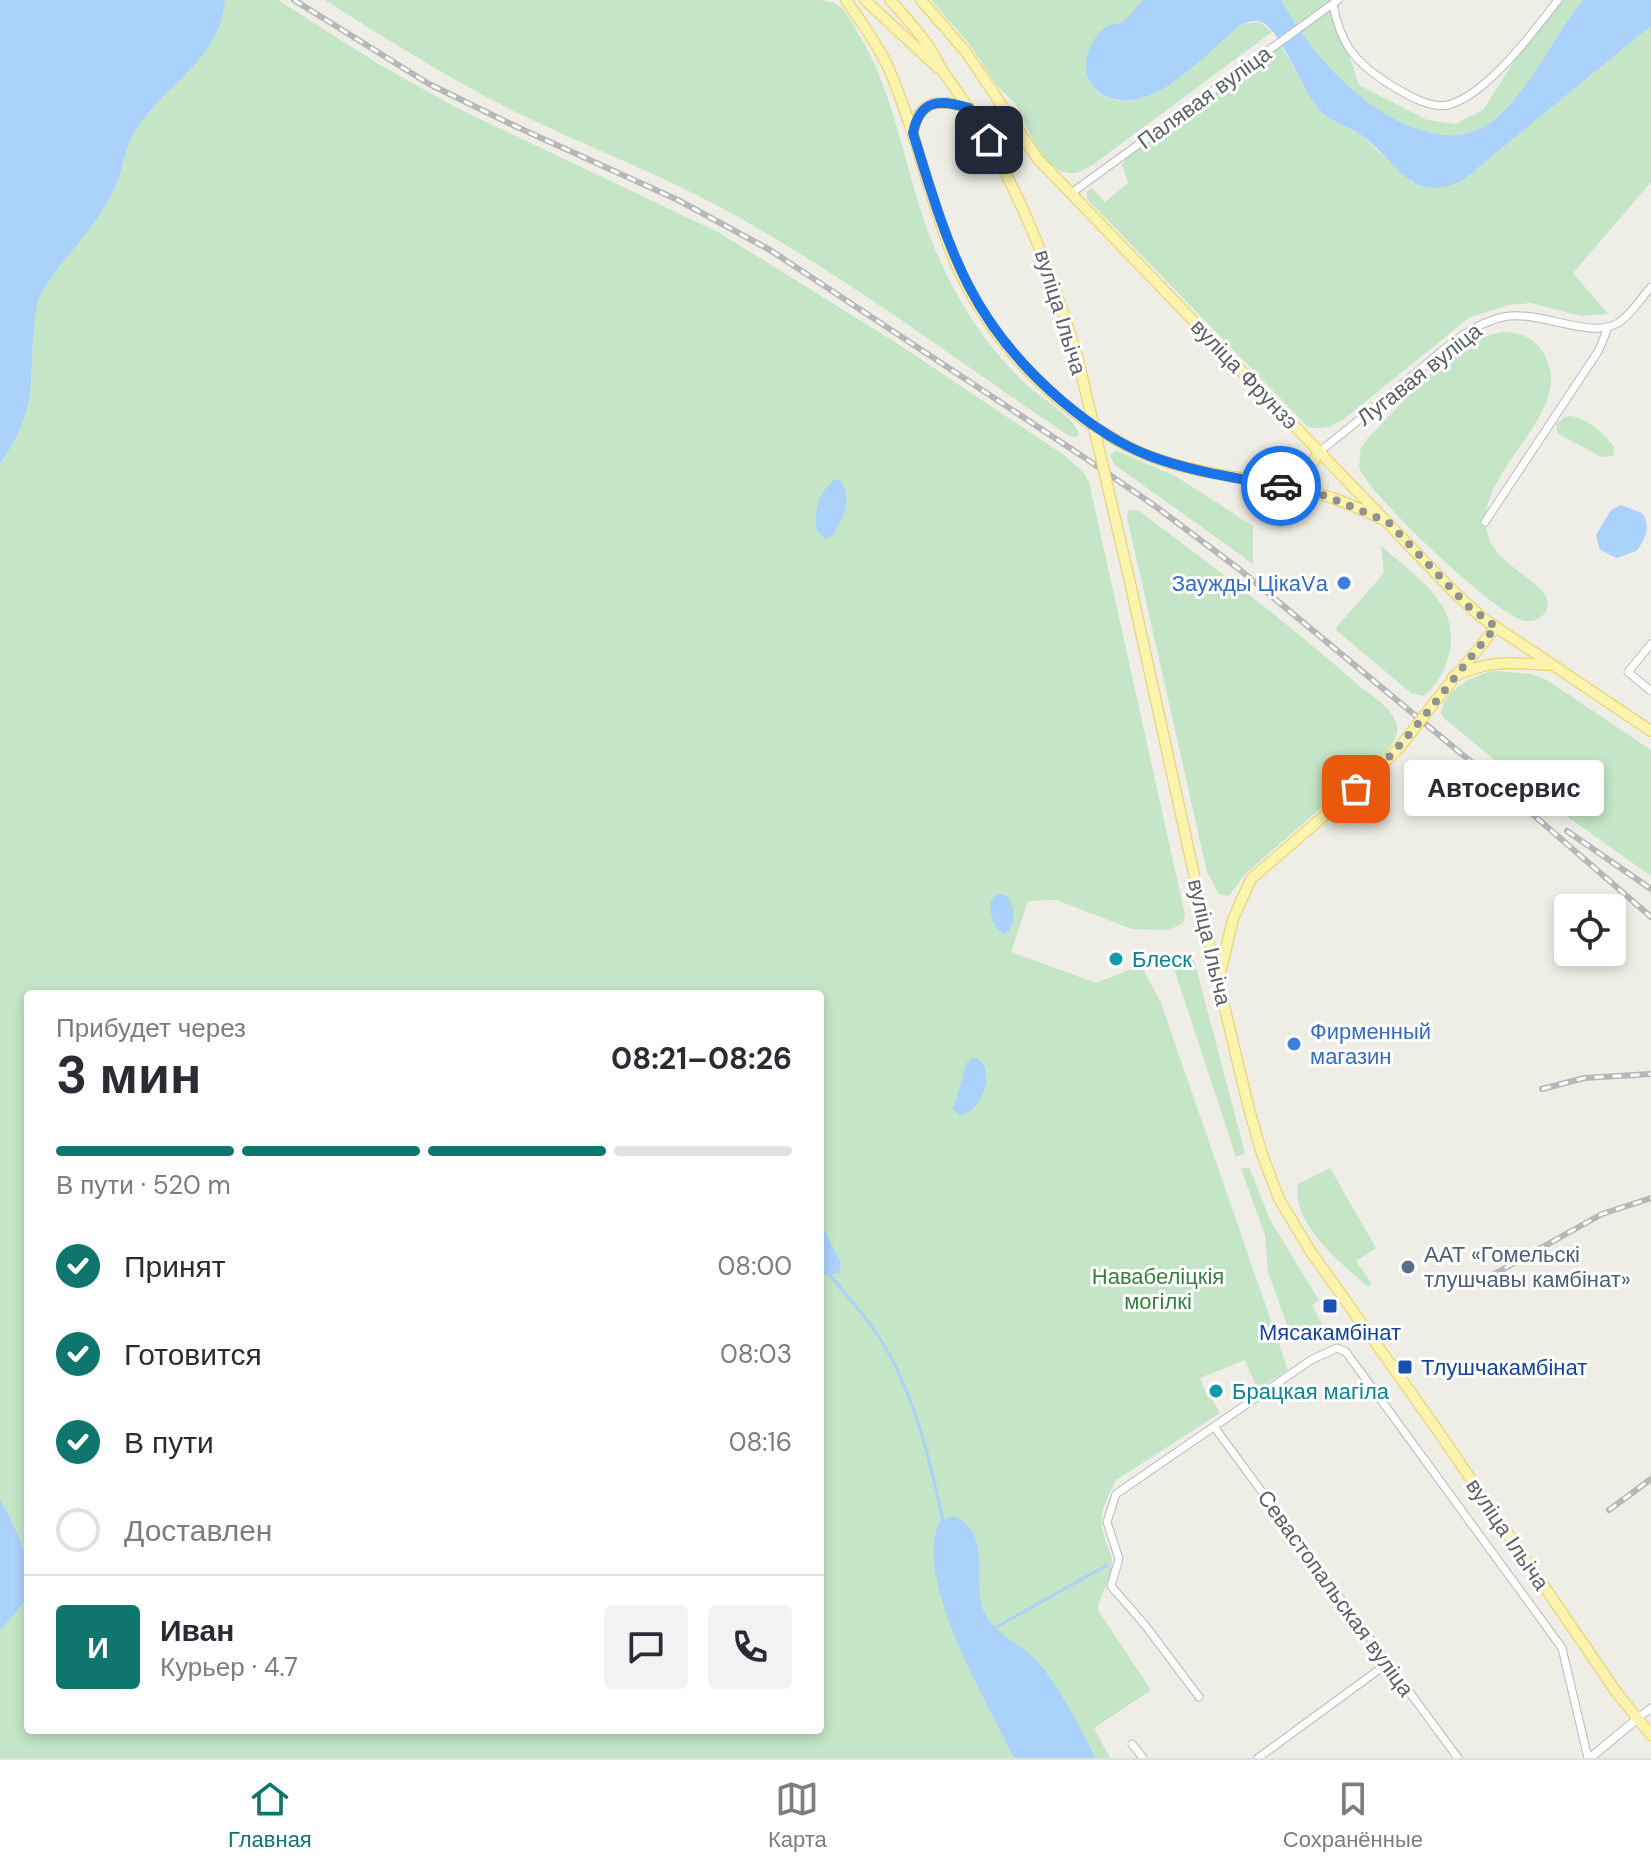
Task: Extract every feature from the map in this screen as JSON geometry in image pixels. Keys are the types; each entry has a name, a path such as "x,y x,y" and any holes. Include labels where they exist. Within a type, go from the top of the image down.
{"main road":[{"path":"846,0 865,25 887,65 913,133 941,224 968,288 988,322 1041,383 1109,436 1147,455 1172,464 1326,496 1388,522"},
{"name":"вуліца Ільіча","path":"865,0 923,56 942,70"},
{"name":"вуліца Ільіча","path":"890,0 918,31 969,108 1008,175 1051,271 1078,359 1218,980 1262,1154 1279,1199 1300,1235 1651,1735"},
{"name":"вуліца Фрунзэ","path":"921,0 966,52 1037,158 1468,606 1651,731"},
{"path":"913,133 920,112 931,104 954,103 969,108"},
{"path":"1295,489 1320,451"},
{"path":"1218,980 1233,919 1251,879 1399,748 1496,627"},
{"path":"1453,677 1476,666 1495,662 1553,665"}],"street":[{"path":"1336,2 1345,43 1363,66 1397,89 1427,103 1448,105 1484,83 1506,63 1558,0"},
{"name":"Палявая вуліца","path":"1070,194 1336,2"},
{"path":"1485,522 1599,350 1608,327 1618,323 1651,287"},
{"name":"Лугавая вуліца","path":"1320,451 1457,340 1487,322 1508,316 1530,315 1581,326 1608,327"},
{"path":"1651,644 1628,672 1651,691"},
{"name":"вуліца Ільіча","path":"1215,1428 1311,1360 1337,1348 1346,1352 1562,1648 1589,1758"},
{"path":"1199,1697 1145,1625 1111,1586 1119,1559 1107,1522 1116,1494 1215,1428"},
{"name":"Севастопальская вуліца","path":"1215,1428 1458,1758"},
{"path":"1258,1758 1388,1663"},
{"path":"1589,1758 1651,1708"},
{"path":"1132,1744 1143,1758"}],"green space":[{"name":"Навабеліцкія могілкі","path":"225,0 278,0 380,65 459,109 718,232 895,342 1064,455 1084,473 1089,482 1185,915 1183,923 1169,930 1132,929 1056,900 1028,901 1011,952 1096,983 1141,965 1161,1003 1288,1370 1257,1389 1245,1360 1200,1378 1208,1398 1211,1397 1220,1413 1116,1480 1103,1508 1102,1522 1112,1569 1098,1610 1151,1690 1094,1728 1110,1758 0,1758 0,1631 24,1599 24,1734 824,1734 824,990 24,990 24,1551 0,1500 0,464 19,429 28,402 38,299 107,204 137,128 203,55 221,21"},
{"path":"325,0 822,0 837,5 853,24 871,56 892,110 925,222 943,268 963,305 1012,371 1065,415 1079,435 1069,436 854,288 720,207 493,100"},
{"path":"931,0 1143,0 1127,18 1096,38 1088,57 1090,82 1096,91 1117,101 1130,101 1159,91 1243,24 1260,22 1272,32 1091,166 1077,173 1069,173 1060,171 1047,161 1035,144 1016,104 997,86 968,42"},
{"path":"1281,0 1330,0 1359,85 1427,120 1455,124 1483,110 1553,0 1583,0 1509,106 1474,131 1451,135 1427,132 1403,123 1358,94 1317,53"},
{"path":"1651,0 1651,182 1573,273 1608,314 1581,316 1531,303 1508,305 1470,317 1344,419 1331,426 1307,426 1087,199 1091,187 1105,202 1128,183 1122,165 1128,156 1280,43 1314,103 1325,115 1361,135 1413,183 1463,180 1650,27"},
{"path":"1503,332 1532,340 1544,354 1551,376 1548,397 1539,418 1497,482 1488,504 1486,526 1501,556 1544,593 1548,602 1546,612 1531,621 1510,614 1435,553 1386,503 1359,468 1361,448 1367,439 1430,375 1466,347 1484,337"},
{"path":"1570,416 1600,431 1614,447 1613,456 1601,457 1557,433 1556,424"},
{"path":"1115,450 1177,477 1253,526 1253,564 1115,465 1110,456"},
{"path":"1129,510 1139,511 1277,617 1385,706 1397,727 1387,751 1245,874 1229,896 1219,894 1207,872 1127,517"},
{"path":"1381,546 1436,597 1450,628 1451,647 1445,667 1436,683 1423,696 1411,693 1335,629 1384,573"},
{"path":"1495,671 1531,674 1547,680 1651,750 1651,876 1544,800 1441,714 1447,698 1460,685"},
{"path":"1171,959 1194,960 1245,1153 1236,1157"},
{"path":"1249,1167 1270,1220 1319,1300 1312,1305 1322,1324 1294,1344 1268,1272 1265,1235 1241,1169"},
{"path":"1330,1168 1376,1248 1356,1261 1372,1284 1368,1287 1321,1242 1302,1214 1298,1184"}],"water":[{"path":"0,0 225,0 214,38 191,69 137,128 107,204 39,298 26,411 20,430 0,464"},
{"path":"1143,0 1281,0 1317,53 1358,94 1403,123 1427,132 1451,135 1474,131 1509,106 1583,0 1651,0 1651,26 1463,180 1445,187 1430,188 1406,177 1374,145 1323,113 1312,100 1277,36 1261,22 1252,21 1238,27 1157,92 1128,100 1101,94 1087,74 1086,61 1090,47 1102,30 1125,20"},
{"path":"837,479 845,488 845,508 833,535 825,539 817,531 817,509 826,488"},
{"path":"1621,505 1642,513 1647,527 1636,551 1617,558 1600,550 1596,535 1611,510"},
{"path":"999,893 1007,896 1013,910 1012,926 1005,934 994,924 991,915 991,900"},
{"path":"977,1058 984,1065 985,1088 974,1108 961,1116 953,1109 967,1062"},
{"path":"824,1229 841,1263 839,1273 824,1275"},
{"path":"0,1500 24,1553 24,1600 0,1631"},
{"path":"953,1516 966,1523 973,1534 979,1561 981,1604 986,1616 1041,1665 1084,1734 1095,1758 1014,1758 972,1675 944,1607 936,1575 934,1546 940,1521"}],"waterway":[{"path":"829,1274 875,1331 900,1375 918,1423 943,1521"},
{"path":"991,1630 1107,1565"}],"railway":[{"path":"294,0 429,84 678,200 770,250 1085,458 1239,569 1493,780 1651,917"},
{"path":"1567,831 1651,889"},
{"path":"1542,1089 1584,1078 1651,1074"},
{"path":"1489,1277 1602,1214 1651,1198"},
{"path":"1609,1510 1651,1479"}],"way so far":[{"path":"1281,486 1326,496 1388,522 1468,606 1496,627 1399,748 1356,789"}],"place":[{"name":"Заужды ЦікаVа","path":"1344,583"},
{"name":"Автосервис","path":"1356,789"},
{"name":"Блеск","path":"1116,959"},
{"name":"Фирменный магазин","path":"1294,1044"},
{"name":"ААТ «Гомельскі тлушчавы камбінат»","path":"1408,1267"},
{"name":"Мясакамбінат","path":"1330,1306"},
{"name":"Тлушчакамбінат","path":"1405,1367"},
{"name":"Брацкая магіла","path":"1216,1391"}],"route":[{"path":"989,140 969,108 954,103 931,104 924,108 916,120 913,133 954,259 988,322 1011,351 1041,383 1072,409 1128,446 1172,464 1281,486"}]}
